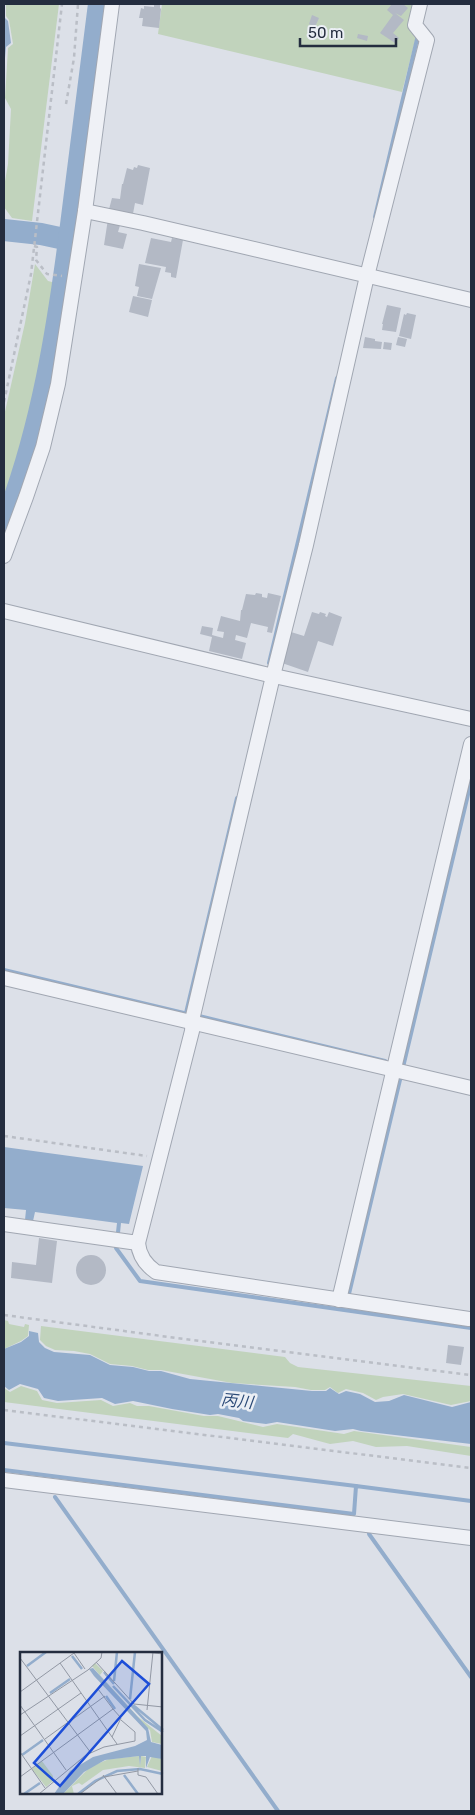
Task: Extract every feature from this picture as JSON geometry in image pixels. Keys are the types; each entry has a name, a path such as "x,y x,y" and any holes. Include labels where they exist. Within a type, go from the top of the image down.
{"street":[{"path":"4,556 43,447 58,384 112,4"},
{"path":"420,4 415,25 427,40 363,275 306,545 269,674 193,1022 138,1243 139,1252 156,1272 469,1318"},
{"path":"84,211 143,223 471,300"},
{"path":"4,611 269,674 471,719"},
{"path":"344,1300 399,1071 471,744"},
{"path":"4,978 471,1088"},
{"path":"4,1224 138,1243"},
{"path":"4,1480 471,1538"}],"path":[{"path":"4,402 24,308 36,237 62,4"},
{"path":"66,104 74,58 78,4"},
{"path":"34,246 36,247 36,260 42,269 46,274 56,275"},
{"path":"4,1136 160,1158"},
{"path":"4,1314 471,1375"},
{"path":"4,1410 471,1468"}],"green space":[{"path":"6,4 59,4 32,221 12,218 4,207 11,109 5,98 8,48 13,44 9,20 6,16"},
{"path":"162,4 414,4 416,37 402,92 158,34"},
{"path":"35,264 48,281 56,283 41,378 22,454 4,510 4,416 25,323"},
{"path":"4,1320 8,1321 9,1324 24,1327 25,1324 29,1325 28,1336 4,1349"},
{"path":"41,1326 285,1357 290,1363 298,1367 471,1386 471,1401 451,1405 403,1394 376,1400 363,1393 346,1389 338,1393 330,1387 325,1390 311,1390 295,1387 232,1383 161,1370 148,1370 110,1364 90,1354 55,1350 46,1346 40,1340"},
{"path":"21,1386 37,1391 42,1400 57,1403 101,1400 113,1406 130,1403 137,1406 149,1406 204,1416 218,1416 263,1427 277,1424 344,1434 354,1431 471,1447 471,1456 407,1446 376,1447 353,1441 330,1444 293,1434 288,1438 4,1402 4,1388 10,1392"}],"water":[{"path":"4,17 8,21 11,43 6,47 4,69"},
{"path":"4,217 7,222 25,226 29,231 29,235 4,241"},
{"path":"4,1147 143,1166 129,1224 121,1223 120,1233 116,1232 117,1223 35,1212 33,1221 25,1220 26,1210 4,1208"},
{"name":"丙川","path":"29,1331 38,1333 39,1342 45,1348 54,1352 90,1355 110,1365 161,1371 190,1379 312,1391 326,1391 330,1388 339,1394 346,1391 360,1394 375,1402 389,1401 404,1395 452,1407 471,1402 471,1444 353,1429 335,1431 277,1422 266,1424 243,1421 239,1418 218,1414 210,1415 133,1401 115,1404 102,1398 58,1401 44,1398 38,1389 20,1384 9,1390 4,1386 4,1349 21,1342 29,1336"}],"building":[{"path":"154,4 160,4 159,28 142,26 143,18 139,18 141,8 144,9 144,6 154,7"},
{"path":"392,4 403,4 408,8 401,16 395,13 404,20 393,33 399,38 395,43 380,33 393,15 387,10"},
{"path":"312,15 319,18 315,27 309,24"},
{"path":"358,34 368,36 367,41 357,38"},
{"path":"138,165 150,168 143,205 135,203 132,219 108,213 112,198 120,199 127,168 133,170"},
{"path":"108,219 121,222 118,232 127,234 123,249 104,245"},
{"path":"151,238 171,242 172,238 183,240 176,278 171,277 171,273 165,272 166,267 145,263"},
{"path":"139,264 161,268 152,299 137,296 139,287 135,286"},
{"path":"133,296 152,300 148,317 129,312"},
{"path":"387,305 401,308 396,332 382,330"},
{"path":"407,313 416,315 411,339 399,336 404,314 406,315"},
{"path":"365,337 382,342 381,349 363,348"},
{"path":"398,337 407,339 405,347 396,345"},
{"path":"384,342 392,343 391,350 383,349"},
{"path":"256,593 262,594 262,597 267,598 268,593 281,596 272,633 267,632 268,627 251,623 247,638 236,635 235,640 246,643 242,659 209,651 212,637 200,634 202,626 213,628 212,635 223,638 224,632 217,631 221,616 240,621 246,594 255,595"},
{"path":"312,612 326,614 325,616 327,617 329,612 342,617 333,646 318,641 308,672 282,663 291,632 304,636"},
{"path":"39,1238 57,1241 52,1283 11,1278 12,1262 36,1265"},
{"path":"91,1255 97,1256 105,1264 105,1276 97,1284 91,1285 85,1284 77,1276 76,1270 77,1264 85,1256"},
{"path":"448,1345 464,1347 461,1365 446,1363"}],"waterway":[{"path":"4,526 29,453 54,340 66,263 99,4"},
{"path":"375,217 418,35"},
{"path":"4,230 41,234 69,240"},
{"path":"269,663 337,378"},
{"path":"348,1298 471,782"},
{"path":"186,1013 237,798"},
{"path":"4,970 188,1014"},
{"path":"199,1016 385,1061"},
{"path":"116,1243 116,1248 140,1281 471,1328"},
{"path":"4,1443 356,1486"},
{"path":"4,1470 354,1514 356,1486 471,1501"},
{"path":"55,1497 278,1811"},
{"path":"369,1534 471,1677"}]}
